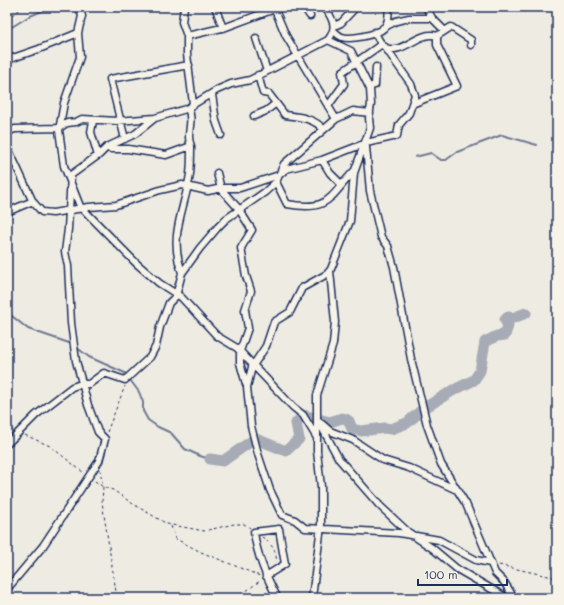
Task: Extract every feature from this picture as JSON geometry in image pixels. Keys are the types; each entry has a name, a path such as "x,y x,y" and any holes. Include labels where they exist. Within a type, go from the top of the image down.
{"street":[{"path":"80,7 82,16 78,33 80,57 64,103 59,128 64,166 71,185 83,208 136,263 159,283 177,295 217,336 240,351 293,407 303,415 317,438"},
{"path":"7,444 36,415 72,387 81,384 89,384 104,373 121,379 127,378 128,375 142,365 153,352 169,303 177,295 182,272 176,238 177,223 186,195 186,187 190,173 191,146 189,136 192,116 190,106 187,36 182,22 184,7"},
{"path":"215,7 223,28"},
{"path":"304,7 310,16"},
{"path":"325,7 344,47"},
{"path":"7,132 15,130 59,128 67,122 76,122 82,119 93,121 121,121 155,118 178,112 231,84 250,80 328,40 334,28 341,23 356,7"},
{"path":"383,28 387,21 388,7"},
{"path":"426,7 432,18 444,30"},
{"path":"187,36 223,28 277,8 285,34 336,119"},
{"path":"334,28 342,37 356,38 374,32 396,21 432,18"},
{"path":"328,106 344,84 342,72 356,61 384,46 397,48 413,43 422,36 437,36 444,30 451,27 470,40 471,45"},
{"path":"7,146 33,201 42,212 53,214 83,208 116,205 160,190 182,185 208,191 220,188 240,188 279,175 286,168 322,160 366,143 397,136 399,125 409,113 415,94 411,84 374,32"},
{"path":"7,60 78,33"},
{"path":"412,104 451,90 457,86 437,45 437,36"},
{"path":"256,38 267,71"},
{"path":"312,598 321,528 321,487 317,438 317,395 333,344 335,322 330,271 350,221 356,168 370,128 371,104 369,87 351,51 328,40"},
{"path":"124,139 110,79 189,65"},
{"path":"369,87 375,85 376,66"},
{"path":"258,75 263,93 269,94 275,104 285,115 308,119 316,122 323,129"},
{"path":"212,95 216,120 221,135"},
{"path":"254,116 266,111 275,104"},
{"path":"182,272 196,252 218,227 276,182 284,164 323,129 336,119 353,111 370,113"},
{"path":"7,589 43,546 99,461 105,439 98,432 81,384 76,361 71,323 68,266 64,251 68,229 71,175 98,156 107,147 136,134 155,118"},
{"path":"93,121 91,132 98,156"},
{"path":"366,143 370,191 381,237 388,246 394,267 411,359 424,412 441,464 459,491 472,516 495,573 504,582 514,598"},
{"path":"107,147 111,149 128,148 166,155 191,146"},
{"path":"322,160 341,184"},
{"path":"276,182 286,204 303,207 321,204 330,200 341,184 356,168"},
{"path":"217,173 220,188 239,210 252,230 241,248 246,276 251,291 245,310 248,328 240,351 240,363 246,384 251,426 270,490 276,506 282,515 295,520 305,528 414,536 439,540 476,560 490,563"},
{"path":"7,212 33,201"},
{"path":"246,384 253,366 270,338 274,322 290,312 302,288 330,271"},
{"path":"318,420 330,431 353,440 383,460 409,468 459,491"},
{"path":"318,420 339,459 380,506 414,536 432,548 457,569 507,598"},
{"path":"265,576 285,564 279,529 254,532 256,550 265,576 278,598"}],"path":[{"path":"7,18 24,7"},
{"path":"105,439 127,378"},
{"path":"7,425 19,433 50,446 103,487 113,490 133,504 170,525 204,531 233,524 244,524 254,532"},
{"path":"99,461 103,487 102,502 117,598"},
{"path":"170,525 176,539 201,552 265,576"},
{"path":"490,563 557,578"}],"waterway":[{"path":"7,30 28,17 51,7"},
{"path":"415,157 431,153 441,160 446,160 457,152 502,135 537,145"},
{"path":"7,312 28,329 72,344"},
{"path":"210,459 223,461 253,440 259,440 286,451 299,439 296,423 303,415 330,422 342,418 346,419 349,421 352,429 361,431 385,428 391,429 407,423 423,409 452,391 474,380 480,371 485,342 497,336 505,335 508,326 505,320 508,317 513,318 526,313"},
{"path":"76,347 89,357 125,373 139,392 143,402 143,411 148,420 171,433 185,449 210,459"}]}
